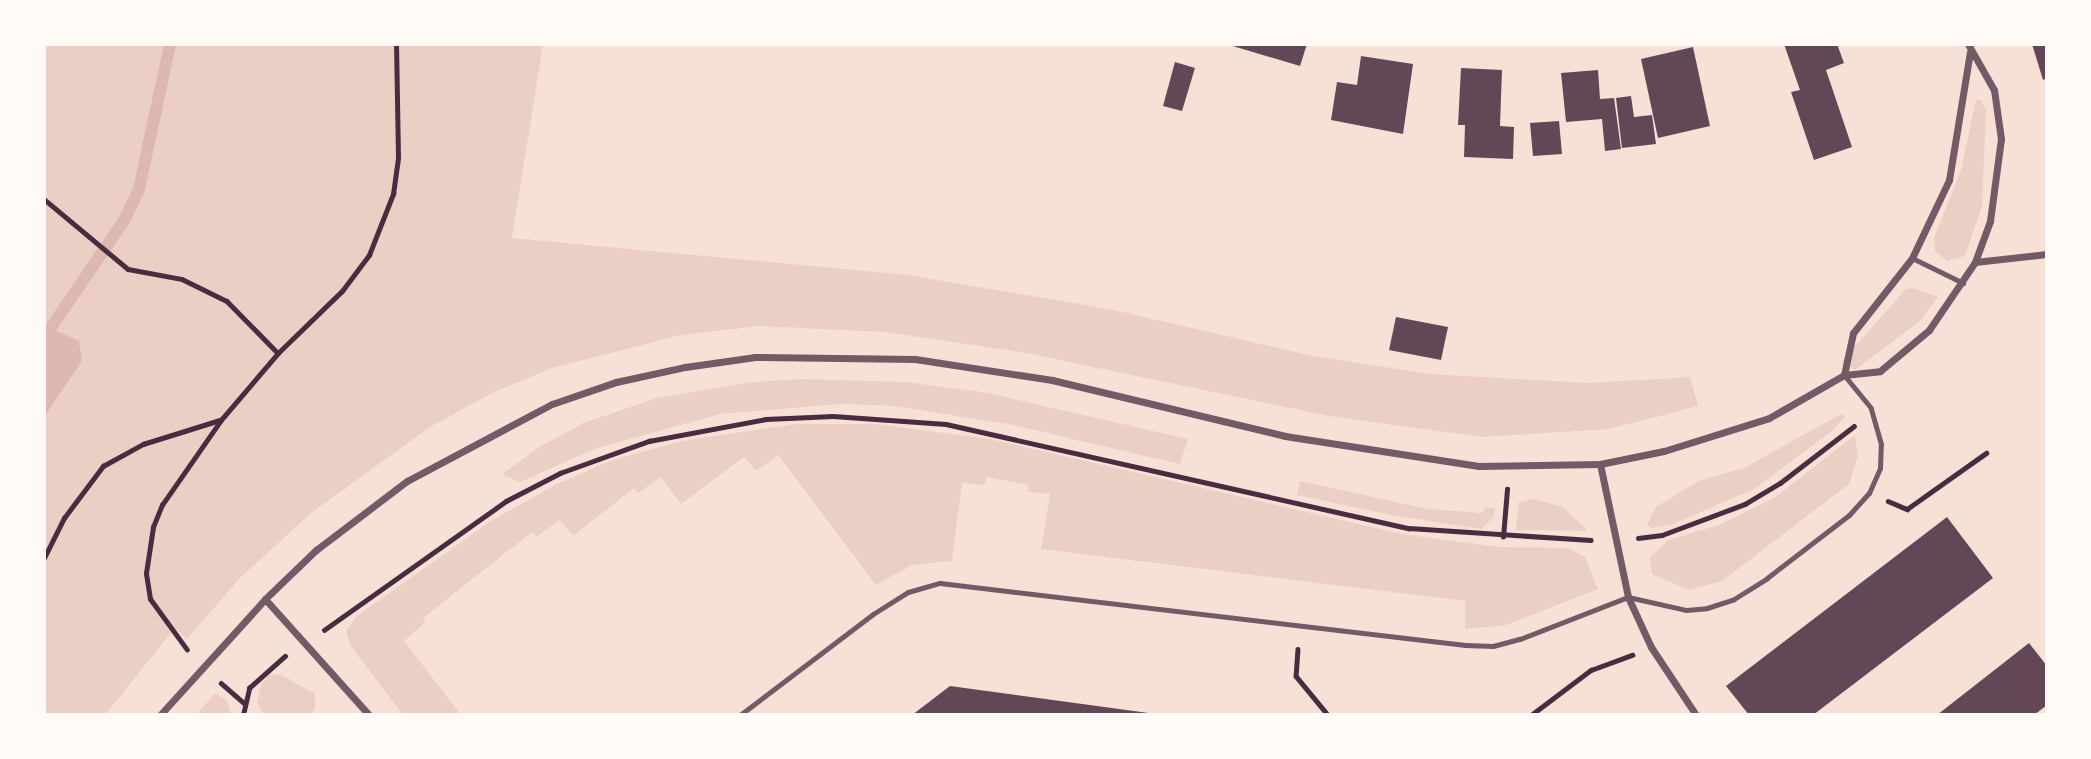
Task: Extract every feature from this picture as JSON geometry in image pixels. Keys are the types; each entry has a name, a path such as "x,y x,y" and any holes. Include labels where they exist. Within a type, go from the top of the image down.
{"street":[{"path":"1844,375 1853,333 1912,258 1949,180 1969,48"},
{"path":"160,715 265,598 357,516 407,481 505,425 616,382 755,357 915,359 1052,380 1285,436 1509,467 1600,464 1664,451 1758,422 1844,375 1880,371 1929,330 1964,284 1990,221 2001,139 1994,90 1969,48"},
{"path":"1975,262 2047,254"},
{"path":"1600,464 1614,541 1628,597 1651,647 1696,715"},
{"path":"265,598 307,641 369,715"}],"lane":[{"path":"1912,258 1964,284"},
{"path":"740,715 873,614 908,592 940,583 1299,627 1493,646 1628,597 1686,610 1734,599 1849,515 1869,493 1880,468 1881,444 1871,408 1844,375"}],"path":[{"path":"244,704 202,666 157,615 146,573 148,548 162,505 221,420 278,353 342,291 369,255 383,226 398,157 396,44"},
{"path":"44,199 116,262 144,275 182,279 227,300 278,353"},
{"path":"243,715 249,688 267,669 506,501 560,473 649,441 766,419 833,416 946,424 1409,528 1503,537 1614,541 1662,535 1745,504 1790,476 1871,408"},
{"path":"44,558 64,518 103,466 144,444 221,420"},
{"path":"1869,493 1908,509 1986,453"},
{"path":"1503,537 1509,467"},
{"path":"1299,627 1296,676 1328,715"},
{"path":"1531,715 1591,670 1651,647"}],"shaded area":[{"path":"44,44 543,44 512,238 908,275 1114,310 1313,356 1430,374 1590,383 1690,377 1698,406 1609,429 1482,437 1329,416 1026,353 886,332 759,326 681,335 552,368 494,392 430,427 311,513 239,579 187,639 175,628 105,715 44,715"},
{"path":"1976,100 1981,100 1986,110 1982,206 1965,256 1947,261 1935,251 1934,238 1961,170"},
{"path":"1912,288 1938,297 1920,321 1855,370 1842,361 1906,289"},
{"path":"44,325 79,341 82,361 44,417"},
{"path":"801,379 906,382 988,393 1188,439 1180,464 1013,425 896,406 841,404 720,414 594,449 520,482 502,474 541,446 586,422 657,398 753,382"},
{"path":"1841,414 1845,417 1832,431 1754,489 1673,524 1652,528 1647,525 1656,507 1700,480 1744,468"},
{"path":"796,424 876,424 990,439 1402,534 1498,547 1568,548 1585,557 1598,589 1506,625 1465,629 1465,601 1041,549 1050,494 1028,492 1028,485 987,477 984,485 962,483 952,561 911,565 876,585 778,455 756,471 744,457 681,504 661,477 638,493 634,488 573,536 560,520 536,537 532,532 423,618 426,622 404,641 461,715 403,715 350,645 346,631 357,616 491,521 557,484 610,461 681,441"},
{"path":"1855,435 1858,456 1849,484 1722,581 1689,590 1652,574 1650,558 1668,540 1719,525 1774,498"},
{"path":"1300,481 1428,509 1483,513 1484,507 1495,508 1494,517 1481,529 1391,515 1297,495"},
{"path":"1533,499 1563,507 1588,531 1516,530 1519,502"},
{"path":"279,674 315,694 315,709 309,715 263,713 257,702 261,684 269,675"},
{"path":"215,693 227,700 231,715 196,715"}],"building":[{"path":"1226,44 1307,44 1300,66"},
{"path":"1784,44 1837,44 1844,63 1826,70 1852,147 1814,160 1791,92 1800,90"},
{"path":"2032,44 2047,44 2047,78 2043,80"},
{"path":"1693,47 1710,126 1658,138 1641,59"},
{"path":"1361,56 1413,64 1403,134 1331,120 1337,82 1357,85"},
{"path":"1175,62 1195,68 1182,111 1163,106"},
{"path":"1461,68 1502,70 1500,126 1514,127 1513,159 1464,157 1465,125 1458,125"},
{"path":"1598,70 1600,99 1614,98 1621,149 1605,151 1602,119 1566,122 1561,73"},
{"path":"1631,96 1634,117 1652,115 1656,144 1622,148 1616,98"},
{"path":"1559,121 1562,154 1533,156 1530,123"},
{"path":"1396,317 1448,327 1441,360 1389,350"},
{"path":"1947,517 1993,578 1813,715 1749,715 1726,686"},
{"path":"2029,643 2047,666 2047,705 2034,715 1937,715"},
{"path":"950,686 1156,714 1156,715 912,715"}],"waterway":[{"path":"52,326 125,219 139,189 170,44"}]}
